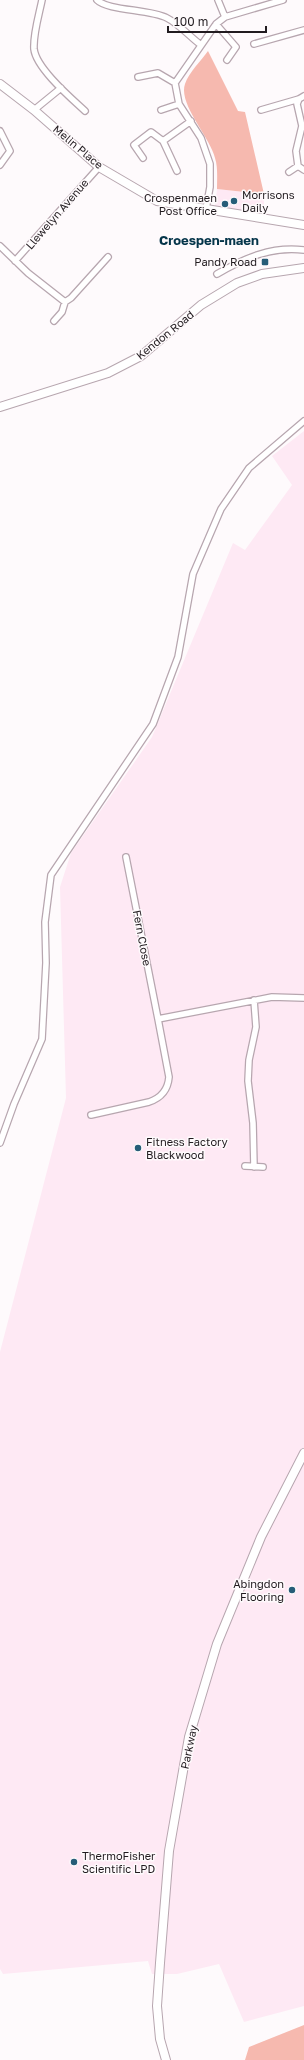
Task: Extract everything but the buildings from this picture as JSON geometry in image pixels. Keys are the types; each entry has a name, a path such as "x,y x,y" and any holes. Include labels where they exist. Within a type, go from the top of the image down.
{"street":[{"path":"42,0 34,50 43,66 60,88 85,111"},
{"path":"97,0 106,6 136,10 166,18 201,46"},
{"path":"218,0 225,17"},
{"path":"206,210 210,187 210,164 201,138 179,104 175,82 216,24 225,17 283,0"},
{"path":"216,24 236,47 227,60"},
{"path":"254,44 304,30"},
{"path":"138,77 158,73 175,82"},
{"name":"Melin Place","path":"0,84 34,110 98,167 157,201 304,225"},
{"path":"34,110 60,88"},
{"path":"261,110 302,97"},
{"path":"302,97 297,104 302,126 296,151 298,166 304,170"},
{"path":"161,110 179,104"},
{"path":"163,141 191,121"},
{"path":"0,131 10,151 0,165"},
{"path":"143,158 134,145 151,132 163,141 177,171"},
{"path":"289,172 298,166"},
{"name":"Llewelyn Avenue","path":"15,261 98,167"},
{"path":"0,246 50,292 65,302"},
{"path":"217,274 234,264 263,252 294,249 304,250"},
{"path":"54,321 62,312 65,302 71,298 108,257"},
{"name":"Kendon Road","path":"0,407 108,373 141,356 201,305 237,283 262,274 304,268"},
{"path":"0,1143 14,1104 42,1039 46,963 45,922 52,875 153,724 178,657 192,574 221,509 249,468 304,421"},
{"name":"Fern Close","path":"91,1115 150,1102 155,1100 168,1085 169,1077 126,857"},
{"path":"158,1019 254,1000 283,997 304,998"},
{"path":"254,1000 256,1027 249,1060 248,1081 253,1131 254,1166"},
{"path":"245,1166 263,1167"},
{"name":"Parkway","path":"166,2060 160,2039 158,2006 160,1963 169,1851 189,1737 217,1644 261,1538 304,1453"}],"shaded area":[{"path":"208,51 238,111 245,112 264,194 217,189 217,169 215,158 207,140 190,111 184,92 185,84 189,75"},
{"path":"217,189 264,194 264,214 216,209"},
{"path":"304,431 304,2006 244,2022 219,1964 177,1974 152,1974 148,1961 3,1974 0,1969 0,1352 66,1098 60,887 71,853 152,737 233,543 245,550 292,485 272,456"},
{"path":"304,2025 304,2060 245,2060 249,2047"}],"place":[{"name":"Morrisons Daily","path":"234,201"},
{"name":"Crospenmaen Post Office","path":"225,204"},
{"name":"Pandy Road","path":"265,262"},
{"name":"Fitness Factory Blackwood","path":"138,1148"},
{"name":"Abingdon Flooring","path":"292,1590"},
{"name":"ThermoFisher Scientific LPD","path":"74,1862"}],"district":[{"name":"Croespen-maen","path":"209,240"}]}
